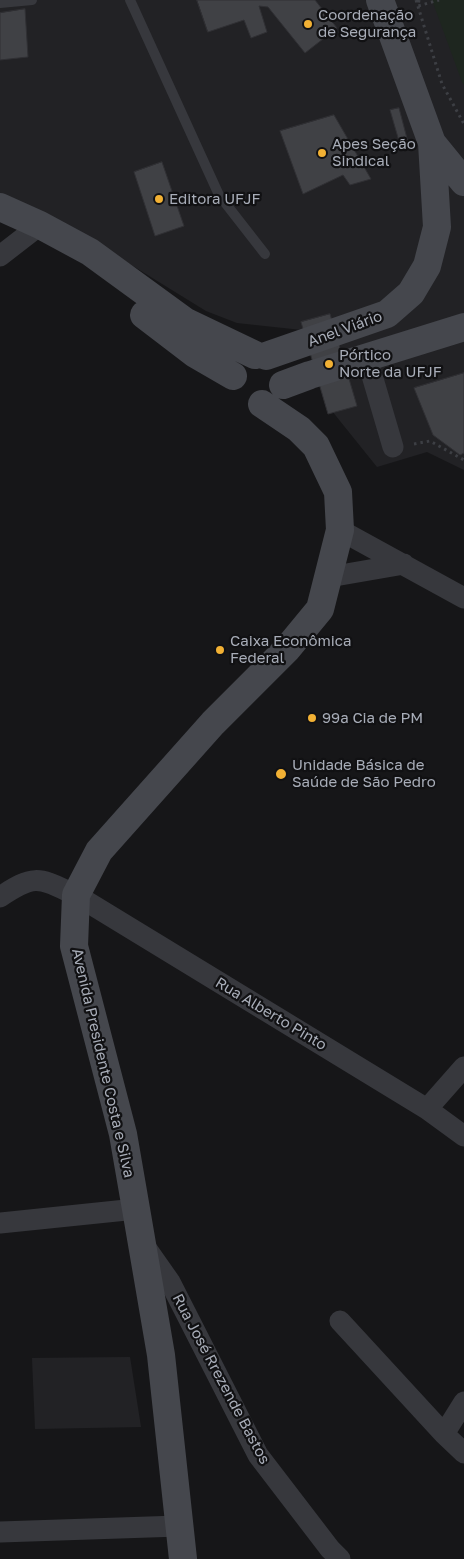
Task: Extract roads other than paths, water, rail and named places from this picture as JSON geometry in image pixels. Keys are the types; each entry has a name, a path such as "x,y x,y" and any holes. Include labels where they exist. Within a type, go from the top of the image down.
{"main road":[{"name":"Anel Viário","path":"261,355 387,314 411,293 427,266 436,228 432,142 380,0"},
{"name":"Anel Viário","path":"432,142 464,182"},
{"path":"0,207 90,252 186,322 261,355 280,366 274,395 251,404 240,398 234,388 233,376 241,361 261,355"},
{"path":"44,228 81,268 195,354 233,376"},
{"name":"Anel Viário","path":"274,395 310,374 464,327"},
{"name":"Avenida Presidente Costa e Silva","path":"183,1559 161,1355 123,1134 74,946 76,895 99,851 213,724 287,649 320,609 340,530 338,492 316,446 299,429 274,395"}],"street":[{"path":"0,256 44,228"},
{"path":"371,372 393,448"},
{"path":"340,530 464,598"},
{"path":"328,577 404,564"},
{"name":"Rua Alberto Pinto","path":"0,897 22,882 40,879 76,895 427,1109 464,1136"},
{"path":"427,1109 464,1067"},
{"path":"0,1223 136,1209"},
{"name":"Rua José Rrezende Bastos","path":"142,1242 170,1282 258,1455 330,1549 340,1559"},
{"path":"340,1321 444,1434 464,1453"},
{"path":"444,1434 464,1402"},
{"path":"0,1532 179,1526"}],"lane":[{"path":"0,3 32,0"},
{"path":"130,0 219,195 265,254"}],"place":[{"name":"Coordenação de Segurança","path":"308,24"},
{"name":"Apes Seção Sindical","path":"322,153"},
{"name":"Editora UFJF","path":"159,199"},
{"name":"Pórtico Norte da UFJF","path":"329,364"},
{"name":"Caixa Econômica Federal","path":"220,650"},
{"name":"99ª Cia de PM","path":"312,718"},
{"name":"Unidade Básica de Saúde de São Pedro","path":"281,774"}]}
